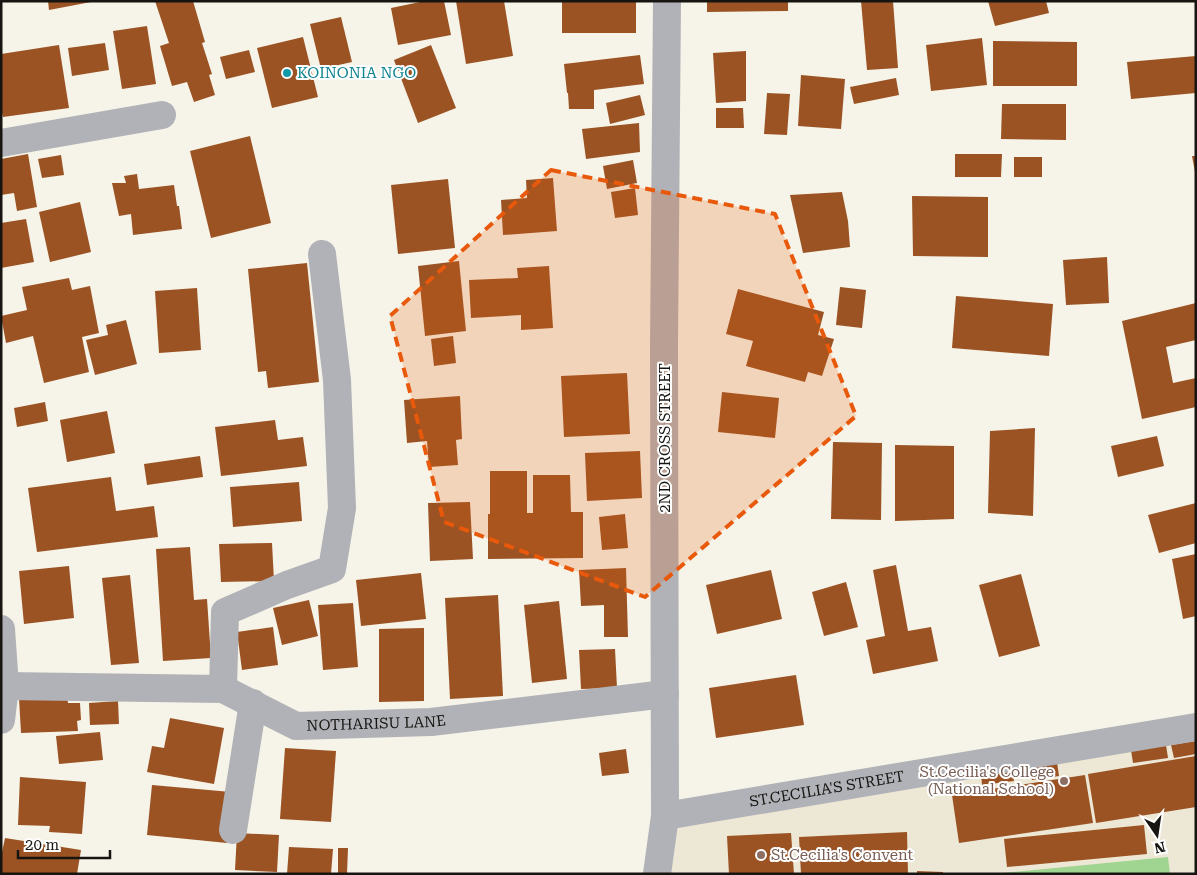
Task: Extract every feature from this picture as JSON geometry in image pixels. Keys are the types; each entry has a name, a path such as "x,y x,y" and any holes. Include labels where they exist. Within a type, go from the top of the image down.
{"street":[{"name":"2ND CROSS STREET","path":"658,874 665,816 664,346 667,1"},
{"path":"1,143 162,115"},
{"path":"223,689 225,612 287,585 332,569 342,508 337,380 322,254"},
{"path":"1,629 4,686 1,720"},
{"name":"NOTHARISU LANE","path":"4,686 223,689 296,726 431,722 665,694"},
{"path":"233,830 252,704"},
{"name":"ST.CECILIA'S STREET","path":"665,816 1196,727"}],"highlighted area":[{"path":"551,170 775,214 856,416 645,597 444,522 390,316"}],"shaded area":[{"name":"St.Cecilia's College (National School)","path":"1196,737 1196,874 665,874 671,825"}],"green space":[{"path":"1168,857 1170,874 1002,874 1002,873"}],"building":[{"path":"48,1 91,1 91,2 49,10"},
{"path":"155,1 193,1 205,42 202,43 212,74 209,75 215,95 194,102 187,82 172,86 160,46 169,43"},
{"path":"425,1 444,1 451,35 398,45 391,8"},
{"path":"456,1 504,1 513,56 466,64"},
{"path":"562,1 636,1 636,33 562,33"},
{"path":"707,1 788,1 788,11 707,12"},
{"path":"861,1 893,1 898,68 867,70"},
{"path":"988,1 1046,1 1049,13 995,26"},
{"path":"341,17 352,62 321,69 310,24"},
{"path":"147,26 156,84 122,89 113,31"},
{"name":"KOINONIA NGO","path":"303,37 318,97 272,108 257,48"},
{"path":"982,38 987,85 931,91 926,45"},
{"path":"993,41 1077,42 1077,86 993,86"},
{"path":"105,43 109,70 72,76 68,48"},
{"path":"59,45 69,108 3,117 1,109 1,54"},
{"path":"431,45 456,108 418,123 394,60"},
{"path":"249,50 255,72 226,79 220,57"},
{"path":"746,51 746,101 716,103 713,53"},
{"path":"640,55 644,84 594,90 594,109 569,109 564,64"},
{"path":"1196,56 1196,93 1131,99 1127,62"},
{"path":"801,75 845,79 841,129 798,126"},
{"path":"896,78 899,95 854,104 850,87"},
{"path":"767,93 790,94 787,135 764,134"},
{"path":"640,95 645,115 610,124 606,103"},
{"path":"1002,104 1066,104 1066,140 1001,139"},
{"path":"716,108 743,108 744,128 716,128"},
{"path":"639,123 640,152 586,159 582,129"},
{"path":"250,136 271,223 211,238 190,151"},
{"path":"28,154 37,207 17,211 14,193 1,195 1,159"},
{"path":"955,154 1002,154 1001,177 955,177"},
{"path":"61,155 64,175 42,178 38,159"},
{"path":"1192,156 1196,156 1196,172 1195,172"},
{"path":"1014,157 1042,157 1042,177 1014,177"},
{"path":"633,160 637,183 607,189 603,166"},
{"path":"137,174 139,189 174,185 182,229 133,235 131,214 119,216 112,183 126,183 124,176"},
{"path":"553,178 557,231 503,235 501,200 527,198 526,180"},
{"path":"448,179 455,248 398,254 391,185"},
{"path":"635,188 638,215 615,218 611,192"},
{"path":"842,192 848,221 850,247 803,253 790,195"},
{"path":"912,196 988,197 988,257 913,256"},
{"path":"80,202 91,252 50,262 39,212"},
{"path":"26,219 34,262 1,268 1,223"},
{"path":"1107,257 1109,303 1066,305 1063,260"},
{"path":"459,261 466,331 425,336 418,266"},
{"path":"307,263 319,382 268,388 266,371 258,372 248,269"},
{"path":"549,266 553,328 521,330 521,315 471,318 469,280 518,278 517,268"},
{"path":"69,278 72,290 90,286 99,333 82,337 89,372 44,383 33,336 6,343 1,316 27,310 22,287"},
{"path":"840,287 866,290 862,328 836,325"},
{"path":"197,288 201,350 159,353 155,291"},
{"path":"738,289 824,312 818,335 834,339 822,376 808,372 805,382 746,366 753,341 726,334"},
{"path":"956,296 1053,304 1049,356 952,348"},
{"path":"1196,303 1196,340 1166,347 1173,383 1196,378 1196,407 1142,419 1122,321"},
{"path":"126,320 137,364 95,375 86,340 108,335 106,325"},
{"path":"453,336 456,363 434,366 431,339"},
{"path":"627,373 630,434 564,437 561,376"},
{"path":"722,392 779,398 775,438 718,432"},
{"path":"460,396 462,439 456,440 458,465 429,467 427,441 407,443 404,400"},
{"path":"45,402 48,421 17,427 14,408"},
{"path":"107,411 115,453 67,462 60,420"},
{"path":"275,420 278,440 303,437 307,466 221,476 215,427"},
{"path":"1035,428 1033,516 988,513 990,431"},
{"path":"1157,436 1164,466 1118,477 1111,446"},
{"path":"833,442 882,443 881,520 831,519"},
{"path":"895,445 954,446 954,519 895,521"},
{"path":"640,451 642,498 587,501 585,453"},
{"path":"200,456 203,477 147,485 144,464"},
{"path":"490,471 527,471 527,513 533,513 533,475 570,475 571,512 583,512 583,558 488,559"},
{"path":"111,477 116,511 154,506 158,537 37,552 28,488"},
{"path":"299,482 302,521 233,527 230,487"},
{"path":"470,502 473,559 430,561 428,503"},
{"path":"1196,503 1196,543 1159,553 1148,515"},
{"path":"625,514 628,548 602,550 599,517"},
{"path":"272,543 274,581 221,582 219,544"},
{"path":"190,547 194,600 207,599 211,658 163,661 156,549"},
{"path":"1196,554 1196,616 1183,619 1172,559"},
{"path":"896,565 908,631 931,627 938,661 873,674 866,640 885,636 873,570"},
{"path":"69,566 74,618 24,624 19,571"},
{"path":"626,568 628,637 604,637 604,605 581,606 579,570"},
{"path":"771,570 782,619 717,634 706,585"},
{"path":"421,573 426,619 361,626 356,580"},
{"path":"1021,574 1040,646 999,657 979,585"},
{"path":"130,575 139,663 111,665 102,578"},
{"path":"846,582 858,627 824,636 812,592"},
{"path":"498,595 503,696 450,699 445,598"},
{"path":"309,600 318,636 282,645 273,608"},
{"path":"559,601 567,679 532,683 524,605"},
{"path":"353,603 358,667 323,670 318,605"},
{"path":"273,627 278,665 242,670 237,632"},
{"path":"424,628 424,701 379,702 379,629"},
{"path":"615,649 617,688 581,689 579,650"},
{"path":"796,675 804,725 716,738 709,688"},
{"path":"67,696 68,703 80,703 81,720 77,721 78,731 21,733 19,698"},
{"path":"118,701 119,724 90,725 89,703"},
{"path":"170,718 224,728 214,784 147,772 152,746 164,748"},
{"path":"100,732 103,760 59,764 56,736"},
{"path":"1196,741 1196,754 1174,758 1171,745"},
{"path":"1166,745 1168,758 1133,763 1131,750"},
{"path":"285,748 336,751 331,822 280,819"},
{"path":"626,749 629,773 602,776 599,753"},
{"path":"1196,756 1196,807 1096,823 1088,774"},
{"path":"1057,762 1059,776 1032,780 1030,766"},
{"path":"1012,770 1014,781 982,785 981,774"},
{"path":"1085,775 1093,823 959,843 952,795"},
{"path":"20,777 86,782 82,834 49,832 50,826 18,825"},
{"path":"152,785 231,792 227,843 147,835"},
{"path":"1144,825 1147,854 1007,867 1004,839"},
{"path":"907,832 908,874 801,874 799,837"},
{"path":"237,833 279,835 277,872 235,870"},
{"name":"St.Cecilia's Convent","path":"791,833 794,874 729,874 727,836"},
{"path":"5,838 81,850 77,874 1,874 1,857"},
{"path":"289,847 333,849 331,874 287,874"},
{"path":"338,848 348,848 347,874 338,874"},
{"path":"917,871 943,872 943,874 917,874"}],"place":[{"name":"KOINONIA NGO","path":"287,73"},
{"name":"St.Cecilia's College (National School)","path":"1064,781"},
{"name":"St.Cecilia's Convent","path":"761,855"}]}
